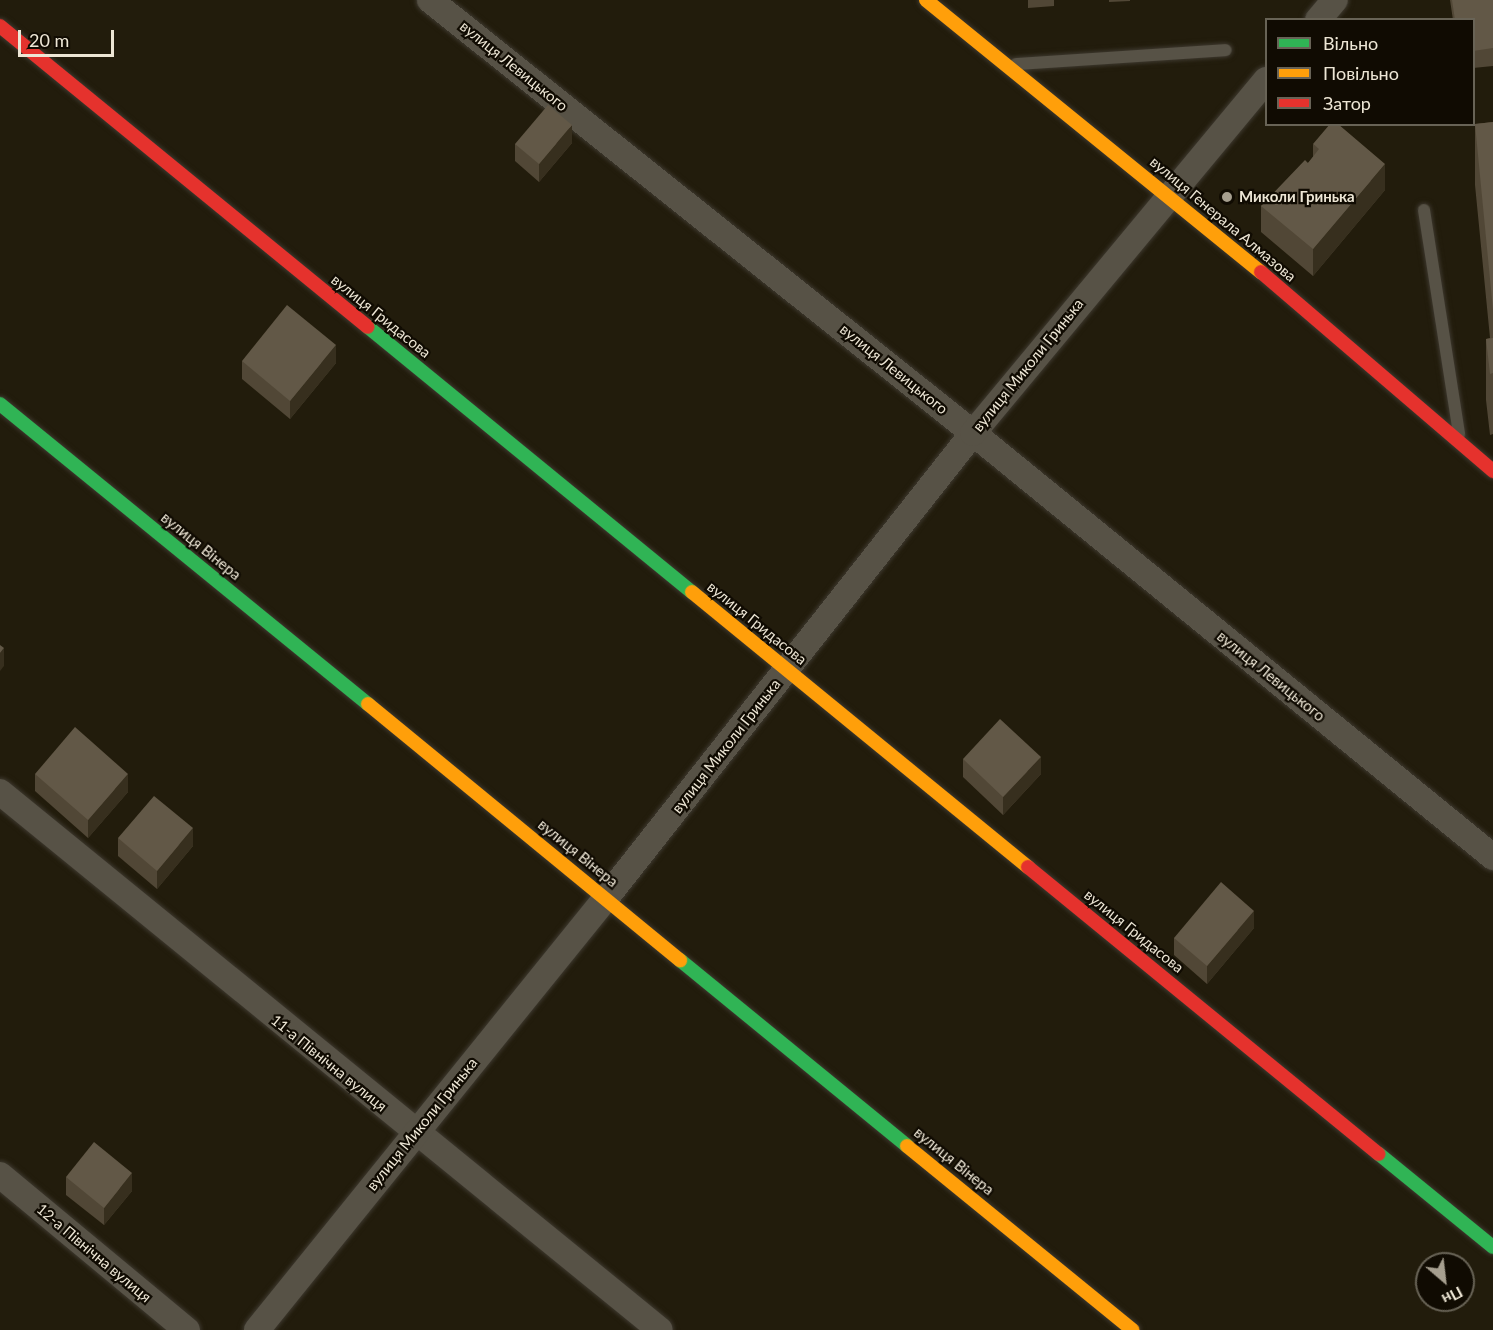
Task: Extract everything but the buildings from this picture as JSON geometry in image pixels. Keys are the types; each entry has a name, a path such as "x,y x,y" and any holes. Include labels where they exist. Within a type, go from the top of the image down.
{"street":[{"name":"вулиця Левицького","path":"430,0 973,433 1493,857"},
{"name":"вулиця Генерала Алмазова","path":"926,0 1003,64 1169,194 1493,471"},
{"path":"1320,18 1335,0"},
{"name":"вулиця Гридасова","path":"0,26 1493,1246"},
{"name":"вулиця Миколи Гринька","path":"258,1330 414,1133 606,898 973,433 1169,194 1265,81"},
{"name":"вулиця Вінера","path":"0,404 1133,1330"},
{"name":"11-а Північна вулиця","path":"0,792 414,1133 660,1330"},
{"name":"12-а Північна вулиця","path":"0,1175 187,1330"}],"lane":[{"path":"1003,64 1226,50"},
{"path":"1424,210 1460,444"}],"traffic: fast":[{"path":"368,327 692,592"},
{"path":"0,404 368,704"},
{"path":"680,960 907,1146"},
{"path":"1379,1154 1493,1247"}],"traffic: slow":[{"path":"926,0 1261,272"},
{"path":"692,592 1028,867"},
{"path":"368,704 680,960"},
{"path":"907,1146 1133,1330"}],"traffic: jam":[{"path":"0,26 368,327"},
{"path":"1261,272 1493,471"},
{"path":"1028,867 1379,1154"}],"place":[{"name":"Миколи Гринька","path":"1227,197"}]}
